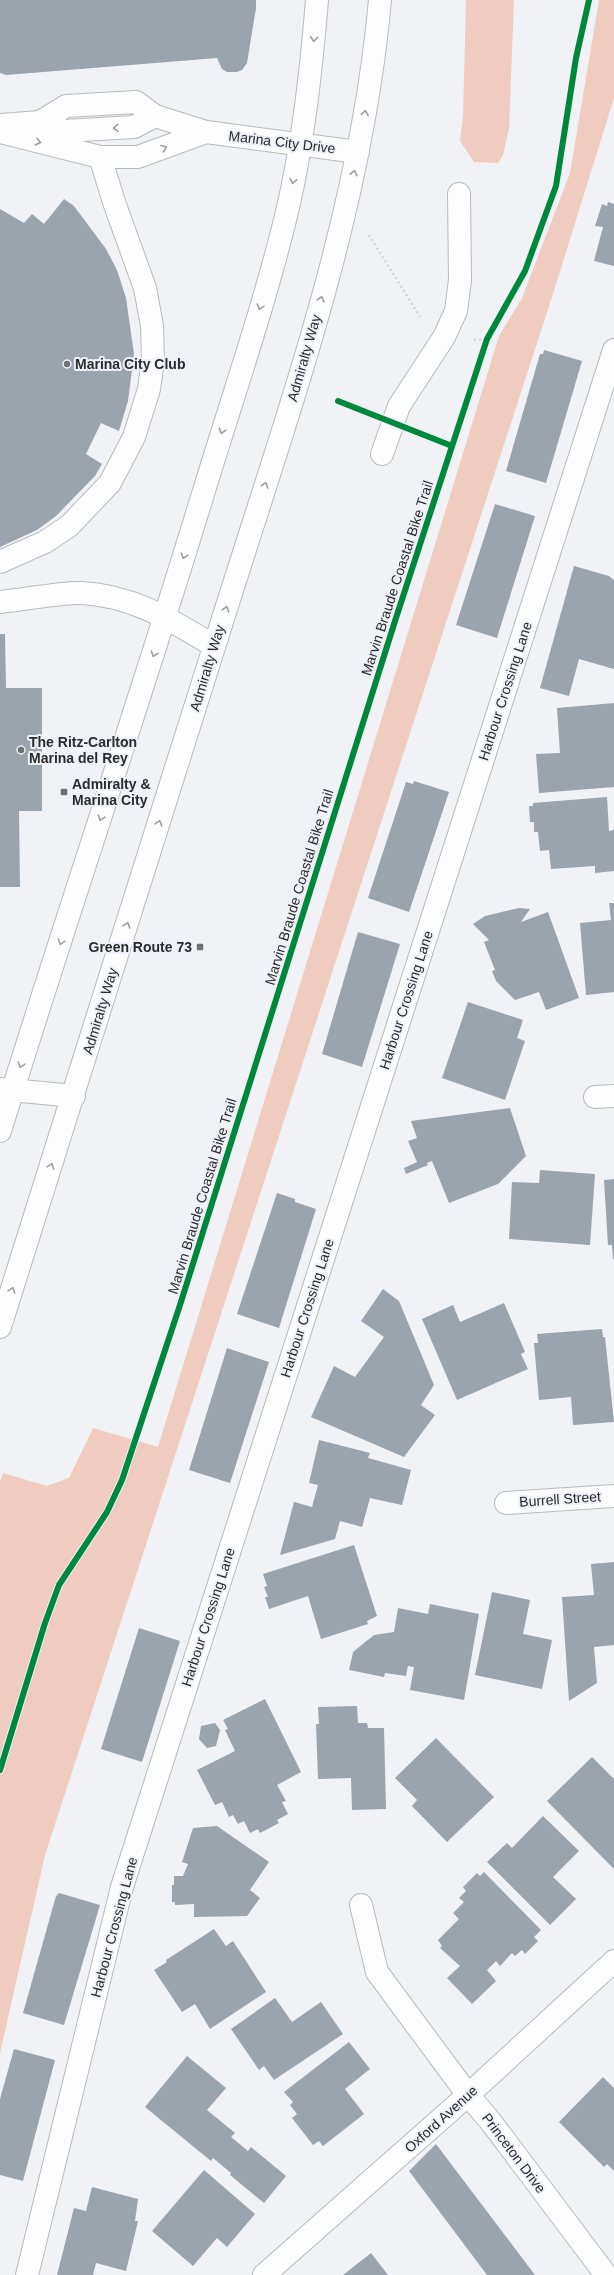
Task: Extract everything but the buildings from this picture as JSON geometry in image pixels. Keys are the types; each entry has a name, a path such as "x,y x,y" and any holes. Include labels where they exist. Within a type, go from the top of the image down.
{"street":[{"path":"0,1131 6,1090 166,617 264,296 286,217 300,143 313,49 317,0"},
{"name":"Admiralty Way","path":"0,1327 74,1096 295,390 344,218 358,152 375,55 380,0"},
{"name":"Marina City Drive","path":"0,125 40,122 65,131 134,127 155,116 206,132 300,143 358,152"},
{"name":"Marina City Drive","path":"0,132 100,157 138,157 206,132"},
{"path":"0,562 45,542 69,526 110,483 134,437 149,389 153,360 152,326 145,288 115,205 100,157"},
{"path":"382,454 399,406 444,337 456,311 459,288 459,194"},
{"name":"Harbour Crossing Lane","path":"27,2275 122,1887 614,350"},
{"path":"0,602 82,593 136,603 166,617 214,646"},
{"path":"6,1090 74,1096"},
{"name":"Burrell Street","path":"506,1503 614,1496"},
{"name":"Princeton Drive","path":"361,1905 377,1972 468,2095 491,2122 606,2275"},
{"name":"Oxford Avenue","path":"264,2275 468,2095 614,1961"}],"path":[{"path":"368,234 427,328 455,342 487,339"},
{"path":"484,346 490,332"},
{"path":"4,1757 3,1750 8,1743"}],"shaded area":[{"path":"466,0 514,0 509,129 503,155 498,163 474,162 460,141 463,116"},
{"path":"599,0 614,0 614,98 552,297 45,1855 0,2053 0,1482 3,1473 47,1486 69,1478 93,1428 158,1447 499,336 522,298 570,173"}],"cycle path":[{"name":"Marvin Braude Coastal Bike Trail","path":"0,1770 45,1623 59,1585 107,1512 122,1480 180,1305 395,621 487,339 525,271 556,186 576,58 589,0"},
{"path":"338,401 452,446"}],"place":[{"name":"Marina City Club","path":"67,364"},
{"name":"The Ritz-Carlton Marina del Rey","path":"21,750"},
{"name":"Admiralty & Marina City","path":"64,792"},
{"name":"Green Route 73","path":"200,947"}]}
